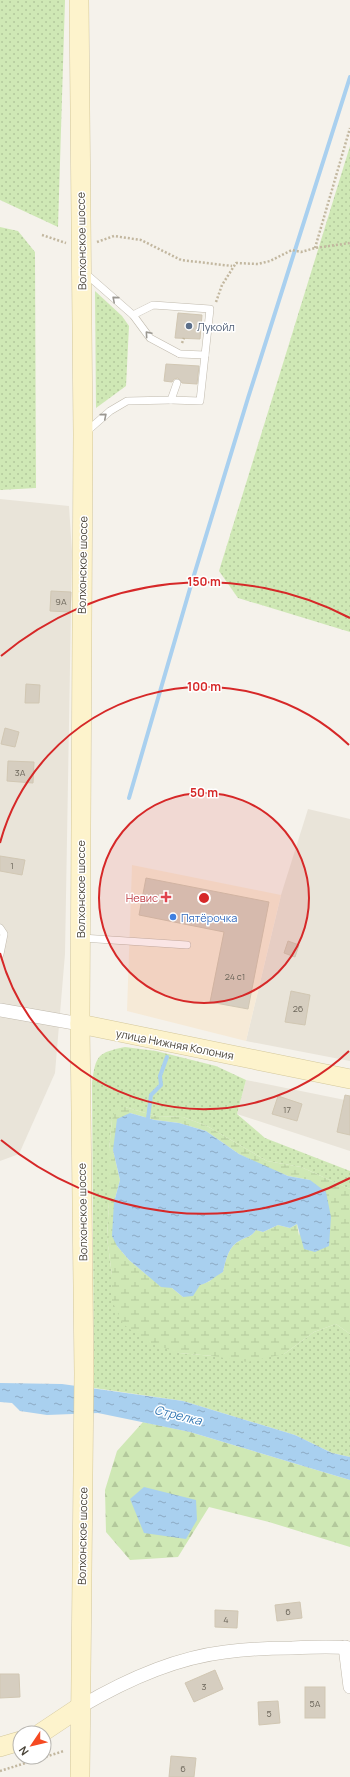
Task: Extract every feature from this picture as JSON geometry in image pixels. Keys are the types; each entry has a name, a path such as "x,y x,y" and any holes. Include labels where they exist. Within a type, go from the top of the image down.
{"main road":[{"name":"Волхонское шоссе","path":"80,0 83,434 80,1024 84,1373 80,1777"},
{"name":"улица Нижняя Колония","path":"80,1024 350,1079"},
{"path":"52,1726 80,1707"},
{"path":"0,1747 12,1743"}],"street":[{"name":"улица Нижняя Колония","path":"0,1010 80,1024"},
{"path":"80,1707 106,1692 157,1669 191,1659 224,1652 261,1648 347,1648 350,1687"}],"lane":[{"path":"82,270 133,315 150,338 179,353 205,355"},
{"path":"83,434 110,411 127,401 200,401 210,309 153,305 133,315"},
{"path":"171,400 177,383"},
{"path":"0,928 4,934 0,954"},
{"path":"80,938 187,945"}],"path":[{"path":"315,248 350,128"},
{"path":"42,235 81,248 114,236 141,240 181,260 232,266"},
{"path":"217,301 220,290 226,281 232,266 236,263 258,264 270,261 292,250 301,252 315,248 350,243"},
{"path":"0,1771 66,1750"}],"shaded area":[{"path":"0,499 69,506 72,552 65,954 55,1073 19,1154 0,1161"},
{"path":"308,809 350,819 350,1061 246,1041 281,895"},
{"path":"132,865 281,895 246,1041 127,1011"},
{"path":"246,1080 350,1101 350,1151 237,1114"}],"green space":[{"path":"0,0 65,0 58,227 0,200"},
{"path":"350,146 350,632 238,598 219,571"},
{"path":"0,227 18,231 35,252 36,488 0,490"},
{"path":"95,291 122,316 129,326 126,386 96,408"},
{"path":"125,1047 156,1051 216,1066 246,1080 237,1114 265,1138 350,1171 350,1189 301,1167 267,1161 207,1126 183,1117 156,1116 125,1107 112,1120 109,1149 107,1238 112,1275 112,1301 179,1353 213,1356 284,1354 314,1332 336,1324 350,1334 350,1457 332,1453 295,1435 183,1401 94,1388 92,1083 95,1066 100,1057 109,1051"},
{"path":"125,1107 156,1116 183,1117 207,1126 267,1161 301,1167 350,1189 350,1334 336,1324 314,1332 284,1354 247,1362 213,1356 179,1353 147,1342 123,1324 112,1301 112,1275 107,1238 109,1149 112,1120 115,1110","holes":["130,1113 155,1120 179,1123 206,1131 239,1154 263,1166 288,1176 310,1180 299,1236 297,1224 290,1228 278,1225 263,1232 256,1230 251,1235 233,1246 228,1254 223,1272 183,1297 172,1288 147,1275 129,1260 117,1246 114,1202 120,1180 113,1150"]},
{"path":"143,1422 190,1432 350,1480 350,1547 269,1522 209,1507 178,1557 130,1560 106,1532 105,1490 117,1451"}],"water":[{"path":"130,1113 155,1120 179,1123 206,1131 239,1154 288,1176 310,1180 326,1192 331,1217 329,1246 315,1252 304,1249 297,1224 290,1228 278,1225 263,1232 256,1230 251,1235 233,1246 228,1254 223,1272 200,1285 193,1296 183,1297 172,1288 161,1287 129,1260 117,1246 112,1236 114,1202 120,1180 113,1150 117,1119"},
{"name":"Стрелка","path":"0,1383 62,1384 183,1401 295,1435 332,1453 350,1457 350,1480 190,1432 98,1413 47,1415 20,1411 12,1403 0,1402"},
{"path":"144,1487 196,1500 197,1520 186,1539 144,1533 130,1499"}],"building":[{"name":"Лукойл","path":"178,313 202,315 200,339 175,338"},
{"path":"166,364 199,366 197,384 182,383 178,378 174,379 172,382 164,381"},
{"path":"51,591 71,592 70,612 50,611"},
{"path":"26,684 40,685 39,703 25,703"},
{"path":"5,728 19,732 15,747 1,744"},
{"path":"8,761 34,762 33,783 7,781"},
{"path":"0,856 25,860 22,875 0,871"},
{"path":"146,878 269,902 248,1009 210,1002 224,932 139,915"},
{"path":"288,941 299,945 295,957 284,953"},
{"path":"291,991 310,995 305,1025 285,1022"},
{"path":"345,1095 350,1096 350,1135 337,1132"},
{"path":"278,1096 302,1104 297,1121 272,1114"},
{"path":"300,1602 302,1618 277,1621 275,1605"},
{"path":"215,1610 238,1611 237,1628 215,1627"},
{"path":"215,1670 223,1689 194,1702 185,1683"},
{"path":"0,1674 19,1674 20,1697 0,1698"},
{"path":"305,1687 325,1687 325,1718 305,1718"},
{"path":"278,1701 280,1723 259,1725 258,1702"},
{"path":"171,1756 196,1758 194,1777 169,1777"}],"waterway":[{"path":"129,798 191,585 248,398 350,77"},
{"path":"148,1118 151,1095 161,1085 160,1076 167,1057"}],"place":[{"name":"Лукойл","path":"189,326"},
{"name":"Невис","path":"166,897"},
{"name":"Пятёрочка","path":"173,917"}]}
